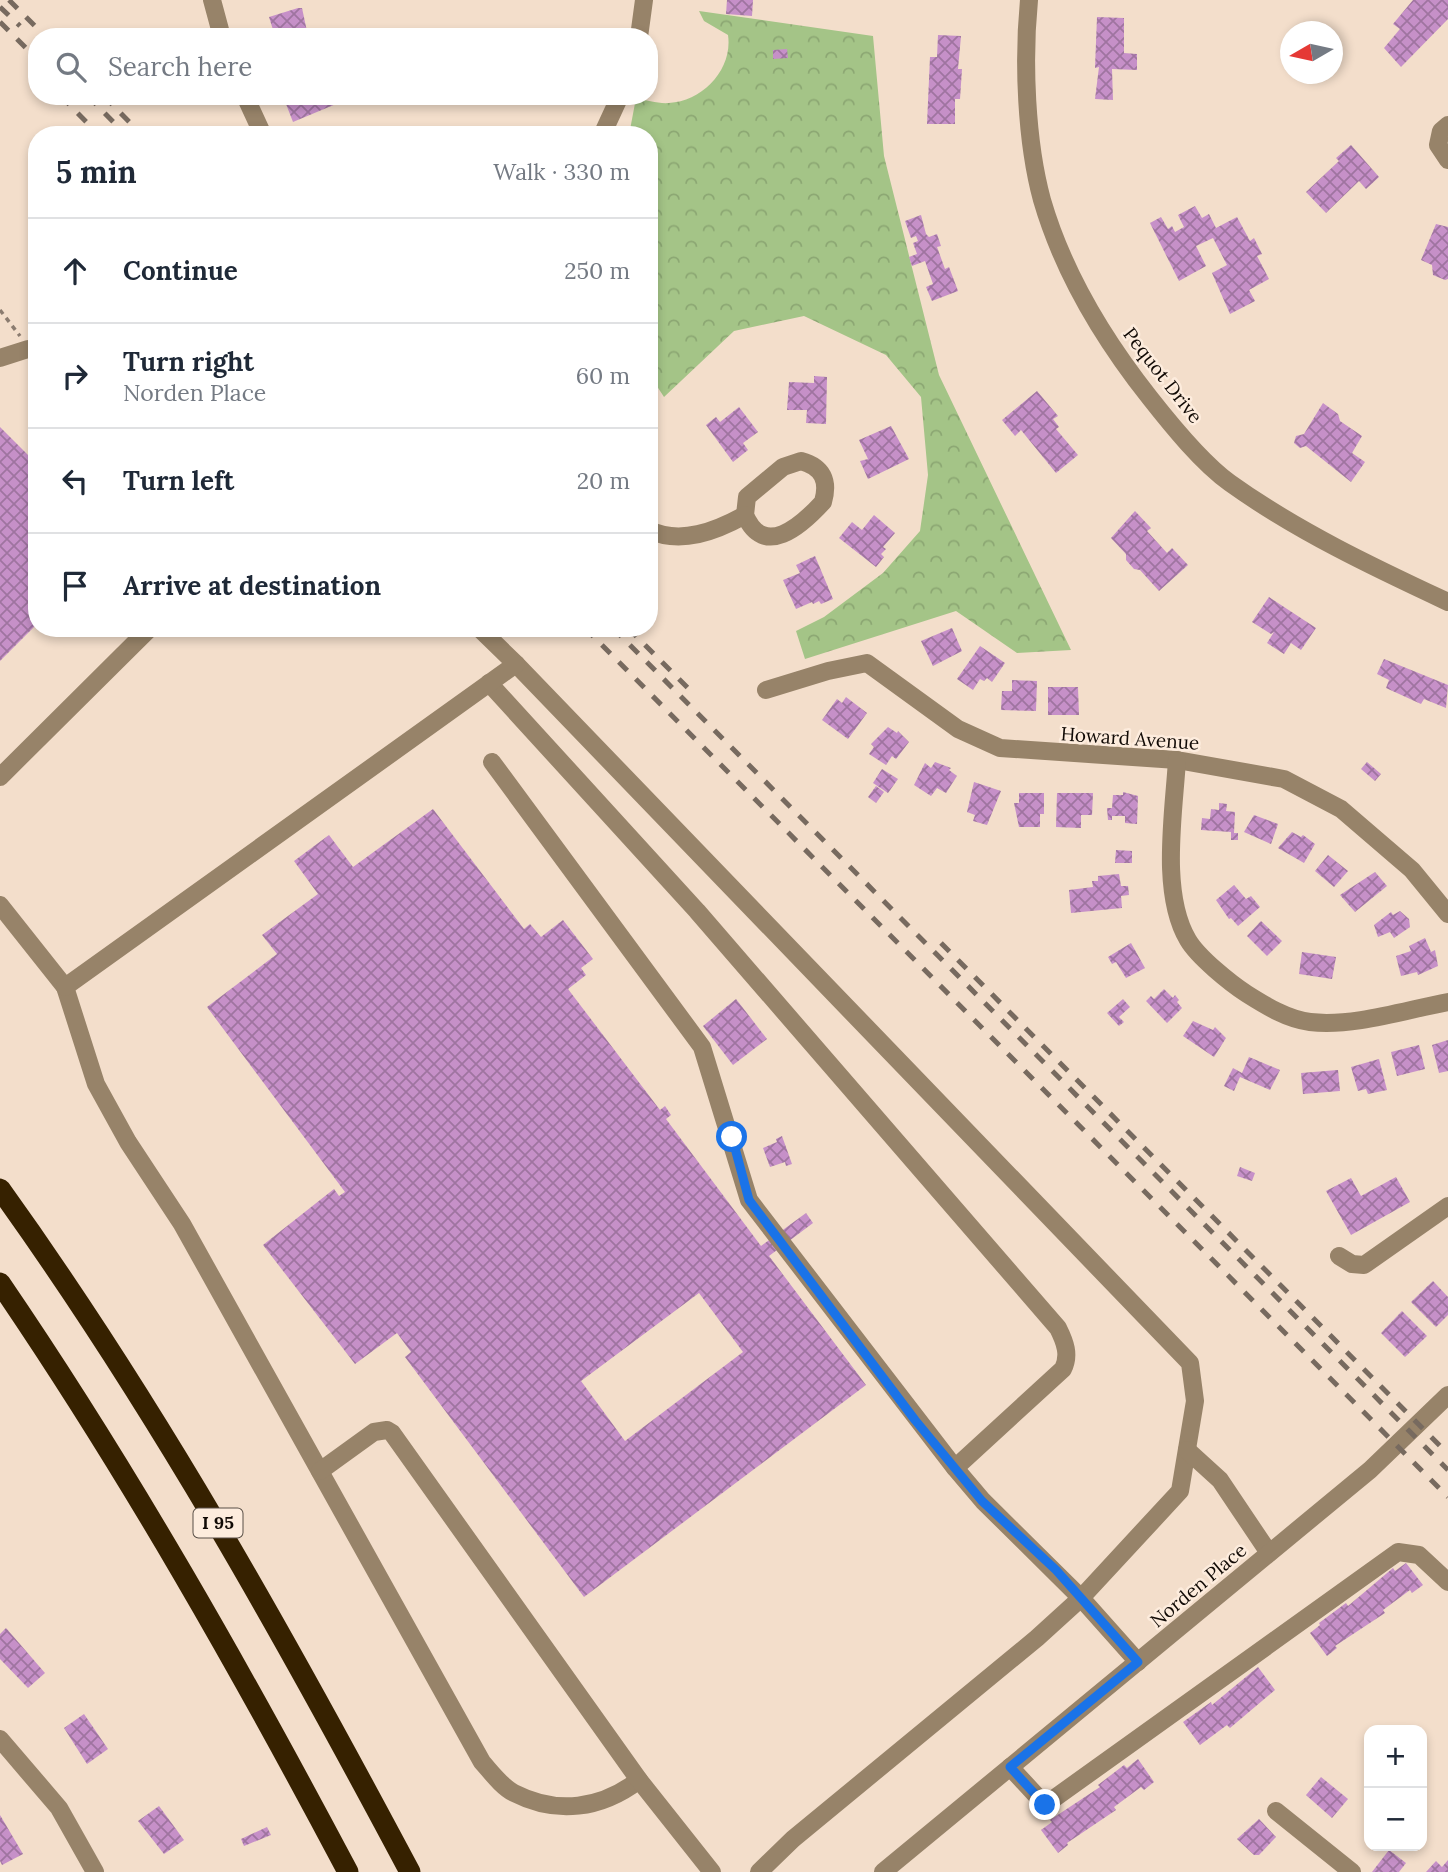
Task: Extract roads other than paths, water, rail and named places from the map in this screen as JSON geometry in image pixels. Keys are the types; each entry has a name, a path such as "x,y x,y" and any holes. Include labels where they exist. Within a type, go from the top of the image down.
{"highway":[{"name":"I 95","path":"0,1189 127,1374 202,1496 300,1665 410,1872"},
{"name":"I 95","path":"0,1283 88,1415 156,1524 253,1694 348,1872"}],"street":[{"path":"212,0 220,28"},
{"path":"640,28 645,0"},
{"name":"Pequot Drive","path":"1029,0 1025,58 1030,123 1042,200 1079,290 1121,361 1168,421 1227,481 1297,527 1448,602"},
{"path":"249,105 259,126"},
{"path":"606,126 616,105"},
{"path":"1448,125 1438,138 1440,151 1448,160"},
{"path":"0,358 28,351"},
{"path":"791,463 813,464 825,481 823,502 778,537 756,532 745,515 744,507 751,492 791,463"},
{"path":"658,533 698,536 745,515"},
{"path":"0,777 141,637"},
{"path":"488,637 1190,1363 1195,1401 1180,1491 1081,1598 1028,1646 793,1839 759,1872"},
{"name":"Howard Avenue","path":"766,690 867,663 958,729 1000,748 1177,760 1284,779 1341,809 1412,870 1448,914"},
{"path":"65,987 516,664"},
{"path":"489,683 706,922 1058,1328 1066,1350 1067,1361 1063,1369 955,1468"},
{"path":"1177,760 1171,869 1176,908 1188,941 1233,985 1277,1012 1310,1022 1349,1020 1448,1002"},
{"path":"492,762 702,1047 749,1200 982,1501 1081,1598 1138,1662"},
{"path":"0,905 65,987 96,1084 128,1142 182,1224 482,1762 512,1792 547,1804 574,1808 614,1796 639,1780"},
{"path":"1339,1256 1352,1264 1364,1265 1448,1206"},
{"name":"Norden Place","path":"883,1872 1370,1470 1448,1395"},
{"path":"320,1471 374,1432 387,1430 392,1433 639,1780 712,1872"},
{"path":"1187,1450 1220,1480 1269,1553"},
{"path":"1010,1767 1045,1805 1398,1552 1419,1555 1448,1582"},
{"path":"0,1740 59,1808 95,1872"},
{"path":"1276,1811 1352,1872"}],"railway":[{"path":"9,0 37,28"},
{"path":"0,7 20,26"},
{"path":"0,22 28,50"},
{"path":"70,105 90,126"},
{"path":"97,105 117,126"},
{"path":"113,105 133,126"},
{"path":"594,637 1448,1497"},
{"path":"622,637 1448,1470"},
{"path":"637,637 695,695"},
{"path":"941,943 1448,1454"}]}
